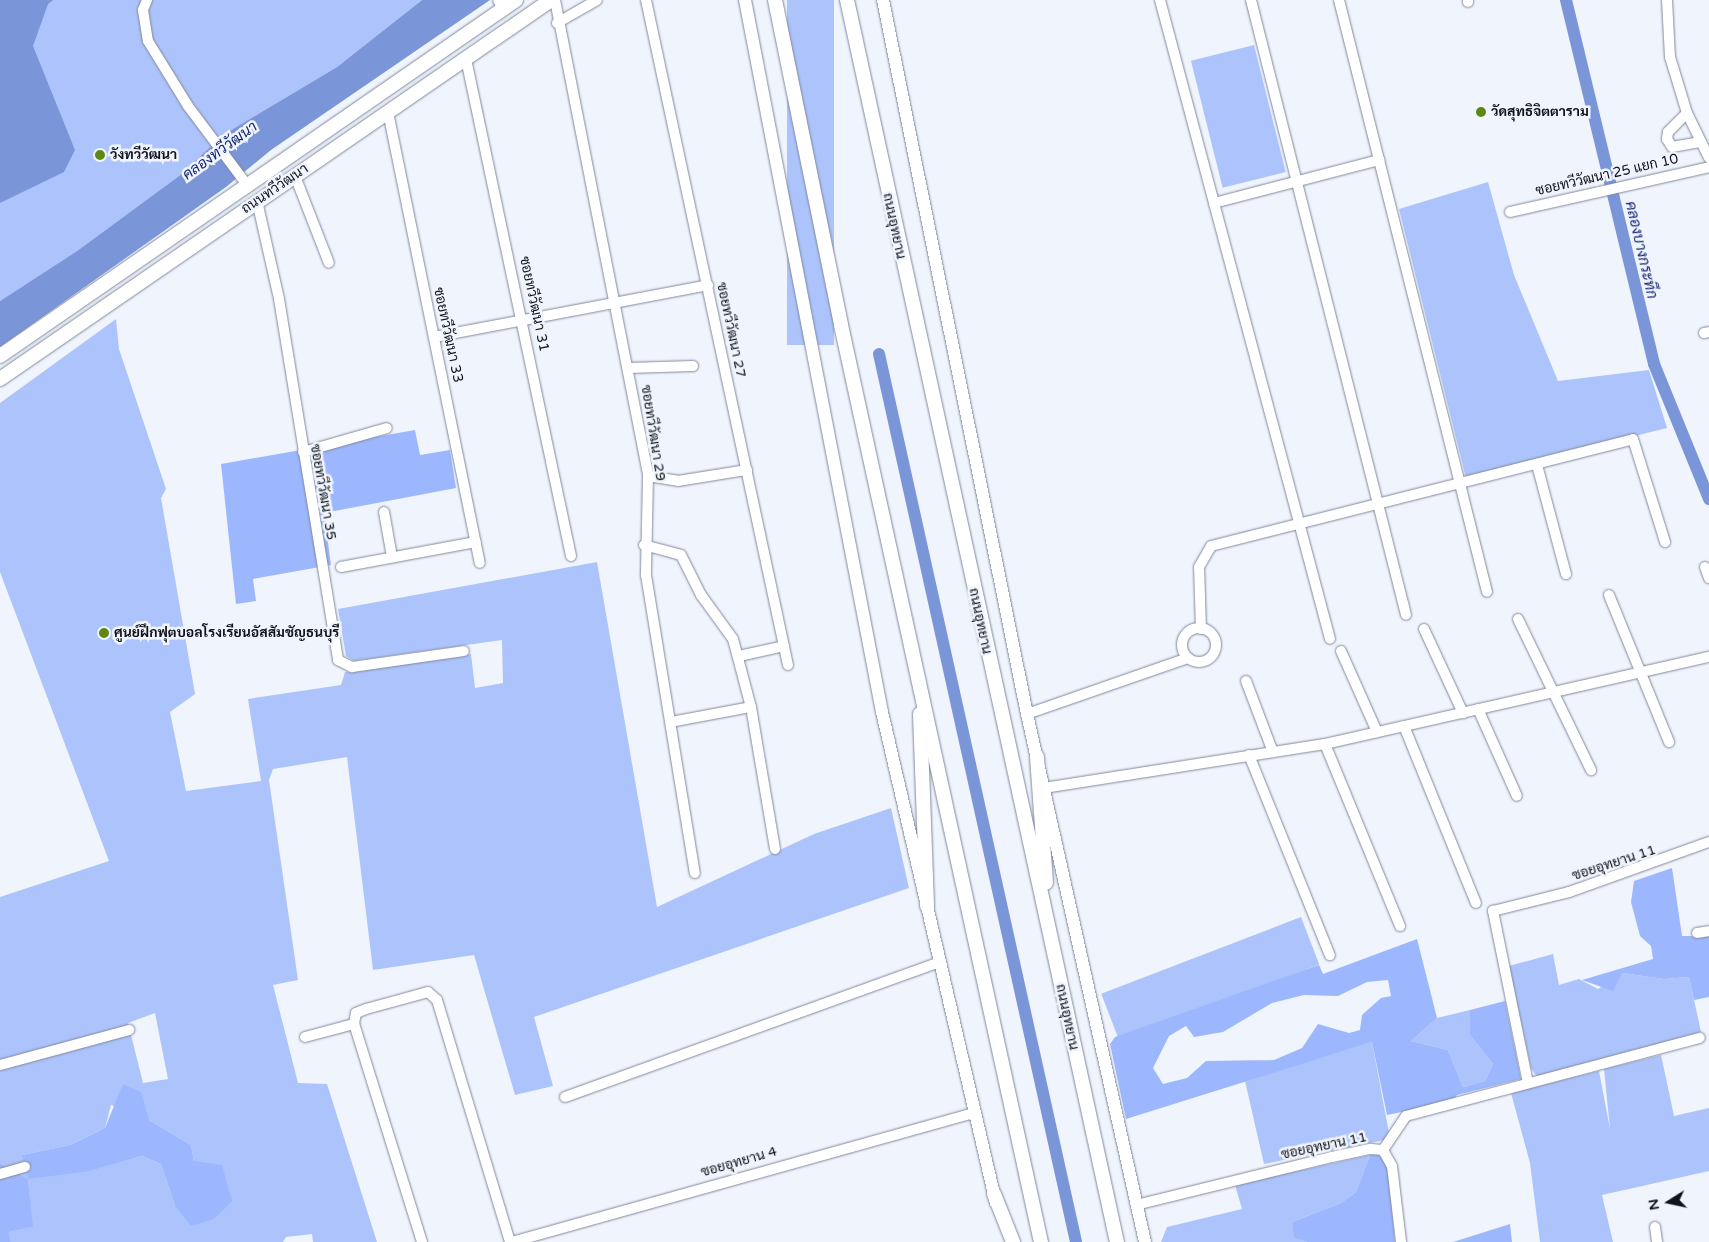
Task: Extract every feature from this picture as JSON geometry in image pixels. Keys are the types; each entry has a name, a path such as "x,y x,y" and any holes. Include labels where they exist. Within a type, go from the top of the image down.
{"main road":[{"name":"ถนนทวีวัฒนา","path":"0,356 247,185 501,5 516,0"},
{"name":"ถนนทวีวัฒนา","path":"0,379 553,0"},
{"path":"776,0 841,325 1041,1242"},
{"name":"ถนนอุทยาน","path":"847,0 911,307 1117,1242"},
{"path":"501,5 516,26"},
{"path":"247,185 258,201"},
{"path":"920,686 927,906"},
{"path":"1037,757 1053,951"},
{"path":"994,1194 1013,1242"}],"street":[{"path":"147,0 143,10 148,40 210,135 247,185"},
{"name":"ซอยทวีวัฒนา 29","path":"553,0 615,302 648,476 644,544 651,608 672,722 695,873"},
{"path":"557,23 597,0"},
{"name":"ซอยทวีวัฒนา 27","path":"646,0 788,666"},
{"path":"745,0 882,712 1006,1242"},
{"name":"ถนนอุทยาน","path":"883,0 1027,714 1145,1242"},
{"path":"1160,0 1330,638"},
{"path":"1251,0 1406,615"},
{"path":"1339,0 1487,592"},
{"path":"1667,0 1670,57 1687,113 1709,158"},
{"name":"ซอยทวีวัฒนา 31","path":"466,59 523,321 571,556"},
{"name":"ซอยทวีวัฒนา 33","path":"388,112 480,563"},
{"path":"1687,113 1668,132 1667,139 1672,147 1700,142"},
{"path":"1214,203 1379,160"},
{"name":"ซอยทวีวัฒนา 25 แยก 10","path":"1510,212 1601,189 1709,167"},
{"path":"295,176 328,263"},
{"name":"ซอยทวีวัฒนา 35","path":"258,201 270,250 336,653 342,665 464,650"},
{"path":"434,337 708,285"},
{"path":"628,368 693,366"},
{"path":"303,452 386,428"},
{"path":"1201,629 1200,567 1211,546 1537,465 1633,439 1665,542"},
{"path":"1537,465 1566,574"},
{"path":"648,476 678,481 747,470"},
{"path":"384,512 392,557"},
{"path":"341,567 476,542"},
{"path":"644,544 681,555 701,595 733,639 751,707 775,850"},
{"path":"1705,567 1709,578"},
{"path":"1609,595 1669,742"},
{"path":"1518,619 1591,770"},
{"path":"1027,714 1188,658 1202,662 1213,654 1215,639 1201,629 1189,631 1184,637 1182,645 1188,658"},
{"path":"1424,629 1463,713"},
{"path":"739,656 784,646"},
{"path":"1341,651 1377,732"},
{"path":"1044,788 1325,744 1709,657"},
{"path":"1246,681 1273,752"},
{"path":"672,722 751,707"},
{"path":"1478,709 1517,796"},
{"path":"1404,726 1476,903"},
{"path":"1325,744 1400,926"},
{"path":"1249,755 1330,954"},
{"name":"ซอยอุทยาน 11","path":"1528,1083 1493,912 1569,892 1709,842"},
{"path":"1697,933 1709,931"},
{"path":"565,1097 940,962"},
{"path":"422,1242 354,1024 356,1013 366,1008 428,992 435,996 511,1242"},
{"path":"305,1037 354,1024"},
{"path":"0,1065 129,1030"},
{"name":"ซอยอุทยาน 11","path":"1136,1205 1371,1148 1383,1150 1406,1116 1700,1038"},
{"name":"ซอยอุทยาน 4","path":"511,1242 975,1113"},
{"path":"1383,1150 1392,1166 1401,1242"},
{"path":"0,1174 24,1168"},
{"path":"1656,1227 1657,1242"}],"shaded area":[{"name":"วังทวีวัฒนา","path":"0,0 422,0 337,67 223,135 179,176 77,251 0,301"},
{"path":"787,0 834,0 834,345 787,345"},
{"path":"1254,45 1286,172 1223,188 1191,61"},
{"path":"1488,182 1514,275 1558,381 1649,370 1667,428 1466,478 1399,209"},
{"path":"116,319 119,349 166,489 161,498 195,694 170,712 186,791 261,781 248,699 341,685 345,672 471,654 475,688 503,683 502,640 354,661 346,656 338,609 597,562 657,907 814,834 891,808 909,888 534,1017 553,1086 515,1095 474,955 373,970 347,757 273,769 269,780 298,980 273,985 298,1083 327,1084 377,1242 313,1242 312,1234 286,1237 283,1242 11,1242 9,1232 32,1227 28,1179 0,1163 0,897 109,861 0,572 0,403","holes":["155,1013 168,1079 143,1083 128,1023","111,1105 149,1120 191,1145 194,1161 175,1206 161,1164 142,1156 89,1171 22,1155 70,1145 105,1128"]},
{"path":"415,430 420,455 450,450 456,488 324,513 331,565 253,579 256,601 236,604 221,464"},
{"path":"1672,868 1682,936 1709,936 1709,997 1694,1000 1689,977 1664,979 1622,973 1613,991 1582,980 1653,959 1651,946 1640,936 1631,902 1634,881"},
{"path":"1301,917 1319,965 1119,1041 1101,994"},
{"path":"1417,939 1437,1018 1411,1041 1448,1050 1463,1087 1485,1081 1493,1064 1470,1035 1470,1010 1505,1001 1521,1079 1457,1095 1452,1102 1387,1115 1372,1042 1126,1119 1110,1044 1115,1037 1319,965 1323,974","holes":["1388,980 1391,996 1381,998 1362,1015 1360,1030 1349,1033 1318,1024 1302,1048 1274,1060 1206,1061 1187,1078 1163,1084 1153,1068 1169,1036 1186,1026 1194,1037 1223,1032 1272,1003 1304,995 1338,996 1367,982"]},
{"path":"1553,954 1559,985 1579,979 1598,989 1622,973 1664,979 1689,977 1701,1032 1537,1077 1531,1068 1509,966"},
{"path":"1470,1010 1470,1035 1493,1064 1485,1081 1463,1087 1448,1050 1411,1041 1437,1018"},
{"path":"1372,1042 1389,1133 1385,1140 1264,1164 1245,1081"},
{"path":"1661,1055 1674,1116 1709,1108 1709,1171 1602,1195 1613,1242 1540,1242 1530,1163 1511,1093 1599,1071 1610,1129 1604,1069"},
{"path":"123,1084 141,1092 149,1120 191,1145 194,1161 222,1165 232,1201 214,1219 191,1226 175,1206 161,1164 142,1156 90,1171 28,1179 22,1155 70,1145 105,1128"},
{"path":"1377,1154 1385,1160 1389,1175 1395,1242 1307,1242 1294,1238 1292,1222 1341,1203 1356,1192 1370,1155"},
{"path":"1370,1155 1356,1192 1341,1203 1292,1222 1295,1238 1307,1242 1161,1242 1167,1227 1242,1209 1235,1185"},
{"path":"0,1163 28,1179 33,1227 9,1232 11,1242 0,1242"},
{"path":"1510,1224 1512,1242 1453,1242"}],"water":[{"path":"0,0 53,0 48,4 33,46 75,150 64,172 0,203"},
{"name":"คลองทวีวัฒนา","path":"422,0 490,0 271,150 226,187 0,347 0,301 77,251 179,176 223,135 337,67"}],"waterway":[{"name":"คลองบางกระทึก","path":"1566,0 1654,364 1709,499"},
{"path":"879,354 1076,1242"}],"place":[{"name":"วัดสุทธิจิตตาราม","path":"1481,112"},
{"name":"วังทวีวัฒนา","path":"100,155"},
{"name":"ศูนย์ฝึกฟุตบอลโรงเรียนอัสสัมชัญธนบุรี","path":"104,633"}]}
